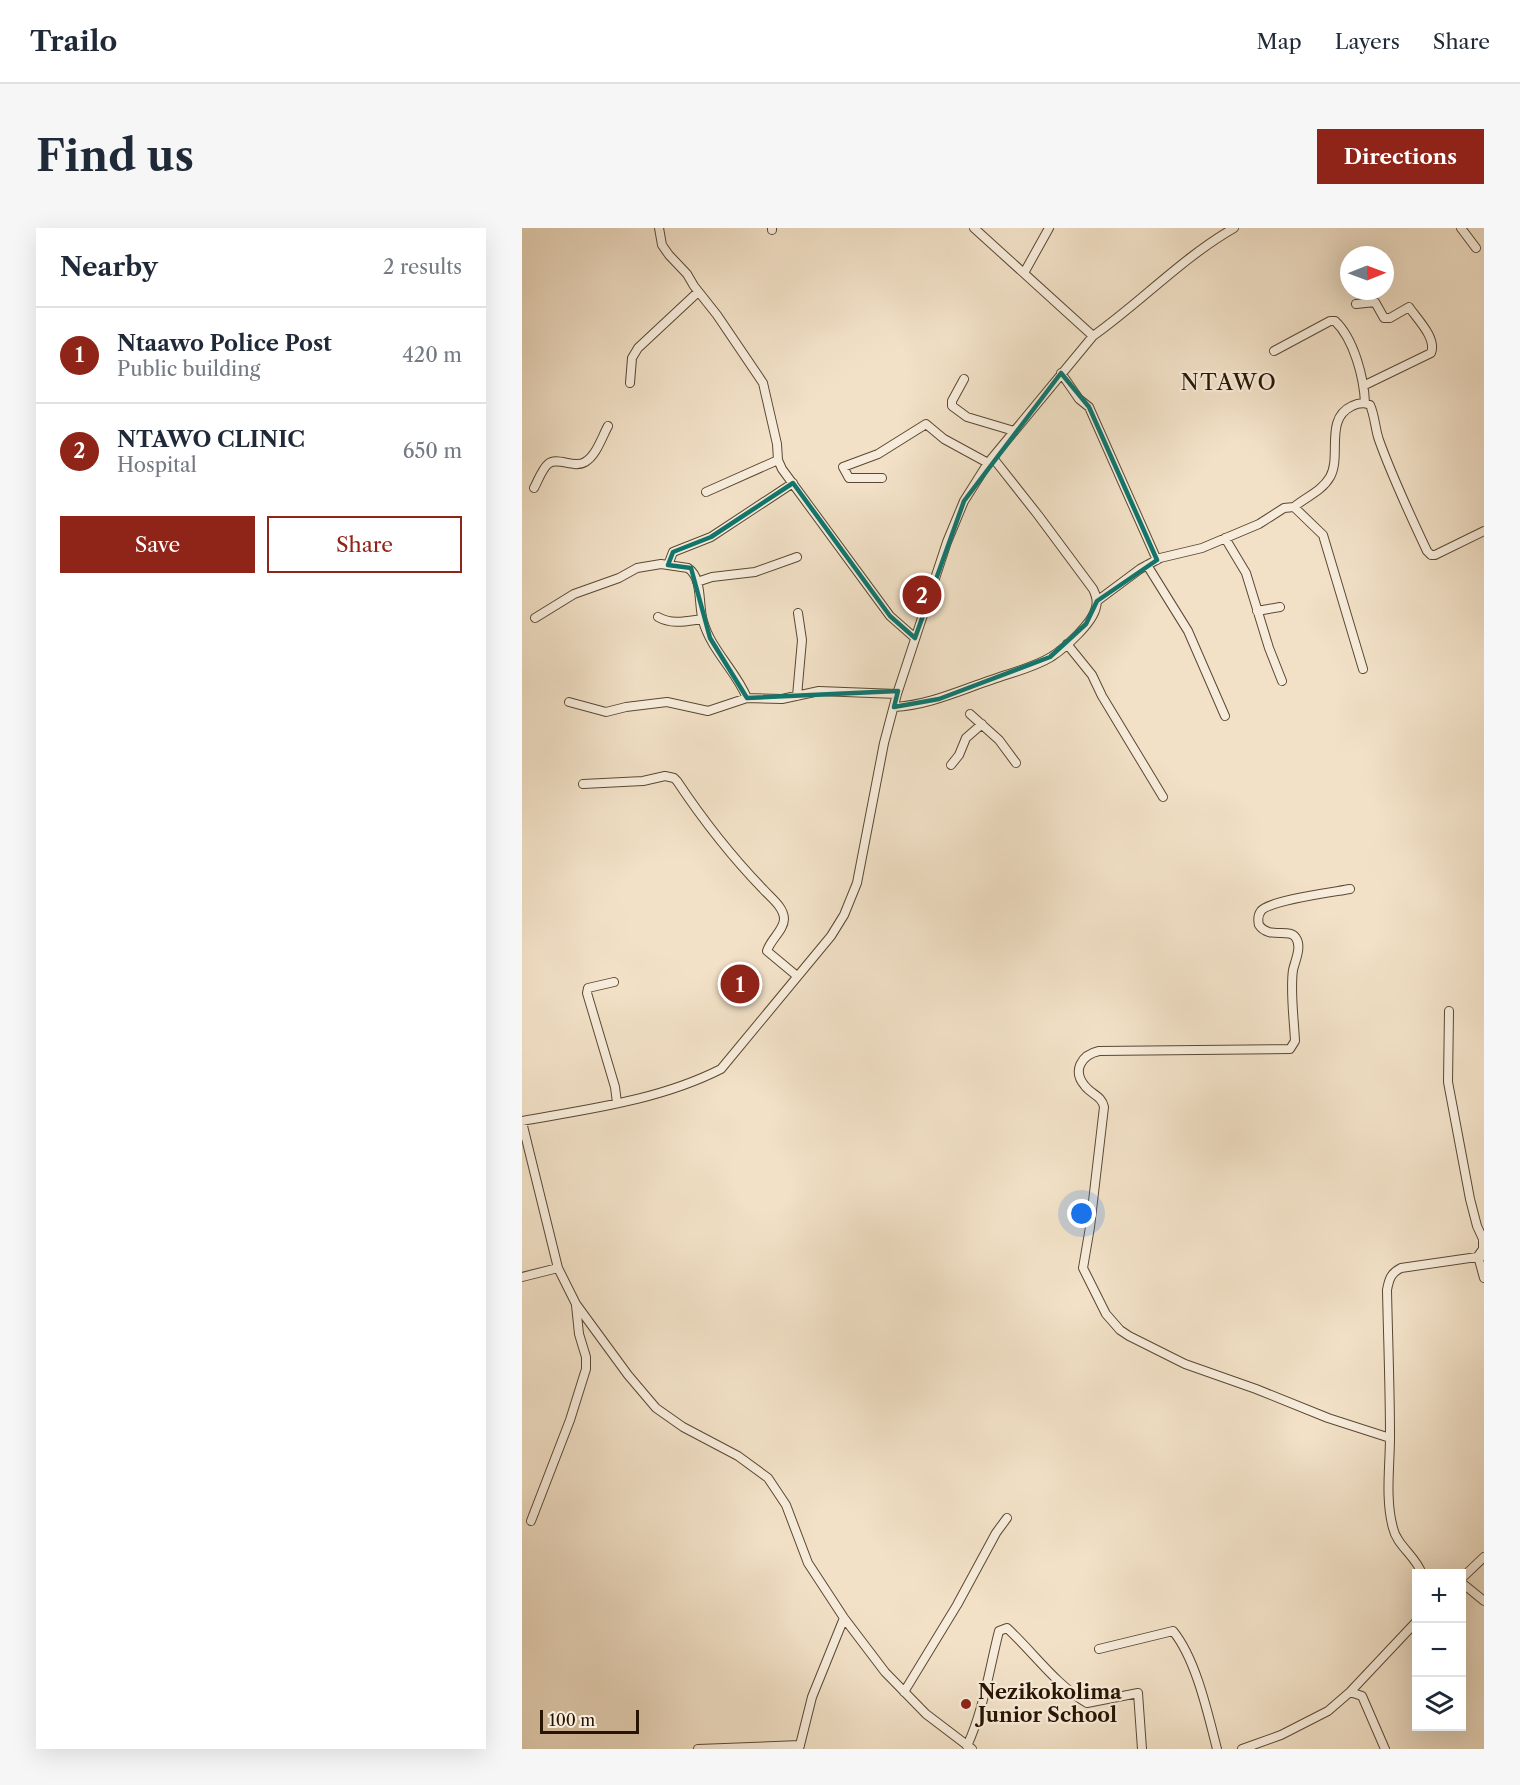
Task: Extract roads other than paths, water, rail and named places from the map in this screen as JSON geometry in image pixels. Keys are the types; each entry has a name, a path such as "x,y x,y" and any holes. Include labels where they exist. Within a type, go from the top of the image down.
{"street":[{"path":"659,228 662,245 687,274 763,383 777,444 778,460 890,616 915,638"},
{"path":"974,228 1093,336"},
{"path":"1024,273 1049,228"},
{"path":"1142,1749 1138,1693 1087,1703 1075,1696 1047,1671 1007,1628 999,1630 987,1689 969,1747 926,1714 904,1692 885,1672 844,1618 808,1563 786,1504 768,1478 738,1456 692,1432 656,1408 628,1375 576,1304 558,1268 522,1121 617,1102 697,1081 721,1069 831,936 852,898 857,883 884,743 897,694 947,542 964,501 1014,431 1093,336 1210,242 1234,228"},
{"path":"1461,228 1476,248"},
{"path":"630,383 632,358 638,348 698,292"},
{"path":"1356,304 1375,302 1384,318 1390,318 1409,307 1429,336 1433,347 1431,353 1365,385"},
{"path":"1274,351 1333,320 1338,324 1357,360 1365,385 1365,403"},
{"path":"1061,373 1079,399 1089,407 1157,560"},
{"path":"964,379 952,401 952,406 968,417 1014,431"},
{"path":"1097,601 1147,565 1157,560 1202,548 1259,524 1284,508 1294,507 1323,487 1333,470 1338,420 1344,410 1354,404 1370,405 1378,437 1395,482 1427,551 1431,555 1484,531"},
{"path":"882,478 849,478 843,467 878,454 926,424 944,439 991,461 1038,515 1093,589 1097,601 1094,613 1086,624 1050,657 939,699 894,707"},
{"path":"534,488 546,465 552,461 580,464 585,462 592,455 608,426"},
{"path":"706,492 778,460"},
{"path":"669,565 673,552 711,537 793,483"},
{"path":"1294,507 1323,535 1363,669"},
{"path":"1225,538 1246,573 1269,648 1282,681"},
{"path":"697,582 712,577 755,572 797,557"},
{"path":"535,618 574,594 596,584 619,578 637,568 661,564 688,568 692,570 697,582 702,619 710,638 740,681 747,698"},
{"path":"1147,565 1188,631 1226,716"},
{"path":"1257,611 1280,607"},
{"path":"798,613 802,640 798,696"},
{"path":"658,617 665,621 679,622 702,619"},
{"path":"1066,644 1092,675 1102,696 1163,797"},
{"path":"569,702 606,712 668,702 708,711 747,698 782,699 819,692 897,694"},
{"path":"970,714 999,740 1016,763"},
{"path":"951,765 959,755 966,738 982,724"},
{"path":"583,784 643,781 664,776 674,778 755,881 781,909 783,924 767,951 797,976"},
{"path":"1350,890 1317,894 1271,905 1259,914 1259,925 1265,931 1294,935 1297,939 1297,958 1293,972 1295,1041 1290,1049 1099,1052 1090,1053 1083,1058 1079,1065 1080,1078 1084,1086 1103,1102 1104,1111 1083,1268 1106,1314 1120,1330 1130,1336 1185,1364 1328,1418 1390,1438"},
{"path":"614,982 588,988 587,993 615,1087 617,1102"},
{"path":"1449,1011 1448,1082 1470,1199 1483,1239 1481,1256 1484,1278"},
{"path":"1420,1569 1395,1535 1392,1525 1389,1491 1387,1290 1392,1273 1401,1268 1481,1256"},
{"path":"522,1277 558,1268"},
{"path":"531,1521 570,1420 586,1369 586,1357 577,1325 576,1304"},
{"path":"904,1692 1006,1518"},
{"path":"1466,1573 1484,1557"},
{"path":"1466,1587 1484,1601"},
{"path":"698,1749 799,1747 812,1697 844,1618"},
{"path":"1242,1749 1281,1735 1328,1710 1350,1692 1415,1623"},
{"path":"1099,1648 1173,1631 1181,1641 1201,1692 1217,1749"},
{"path":"1350,1692 1362,1696 1385,1749"}],"place":[{"name":"NTAWO CLINIC","path":"922,595"},
{"name":"Ntaawo Police Post","path":"740,984"},
{"name":"Nezikokolima Junior School","path":"966,1704"}],"district":[{"name":"NTAWO","path":"1229,382"}]}
